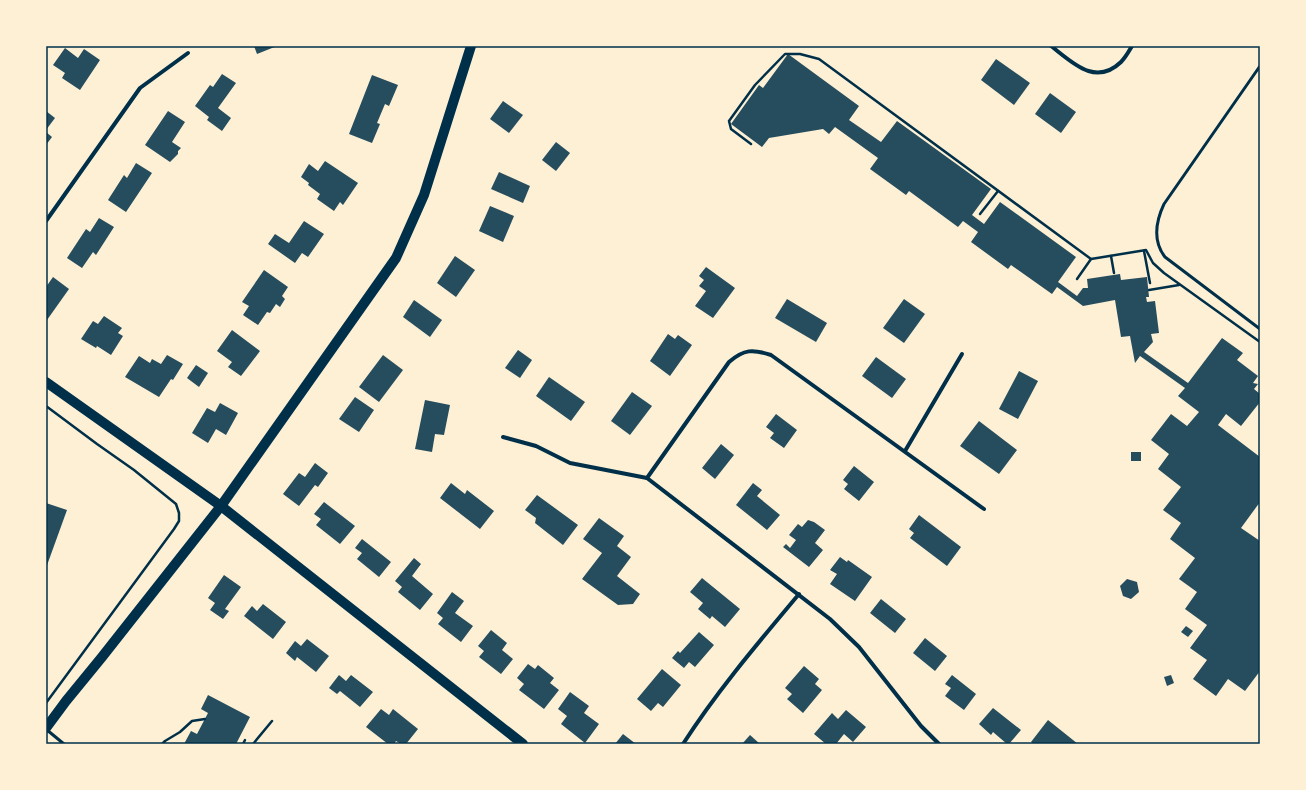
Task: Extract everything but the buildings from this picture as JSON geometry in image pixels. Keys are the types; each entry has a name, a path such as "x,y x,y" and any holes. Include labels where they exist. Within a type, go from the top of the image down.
{"main road":[{"path":"46,729 66,701 221,506 396,258 424,195 471,46"},
{"path":"46,382 221,506 523,744"}],"street":[{"path":"1050,46 1082,70 1103,72 1113,68 1122,61 1132,46"},
{"path":"46,221 140,88 188,53"},
{"path":"647,478 729,362 737,354 746,351 758,351 771,354 984,508"},
{"path":"905,451 962,354"},
{"path":"503,437 536,446 570,464 647,478 830,619 859,647 921,726 940,744"},
{"path":"683,744 698,720 731,675 798,594"}],"lane":[{"path":"1260,66 1164,204 1158,218 1157,241 1165,257 1260,329"},
{"path":"46,729 64,744"}],"path":[{"path":"751,144 731,129 729,120 755,85 785,54 800,54 819,59 1091,259 1146,250 1153,263 1164,273 1260,342"},
{"path":"980,214 998,191"},
{"path":"1144,251 1150,283"},
{"path":"1112,256 1114,273"},
{"path":"1076,279 1091,259"},
{"path":"1149,290 1180,285"},
{"path":"46,406 134,470 176,504 179,513 179,521 174,529 46,704"},
{"path":"162,744 165,740 180,732 192,721 205,718"},
{"path":"253,744 272,721"},
{"path":"243,744 246,740"}]}
